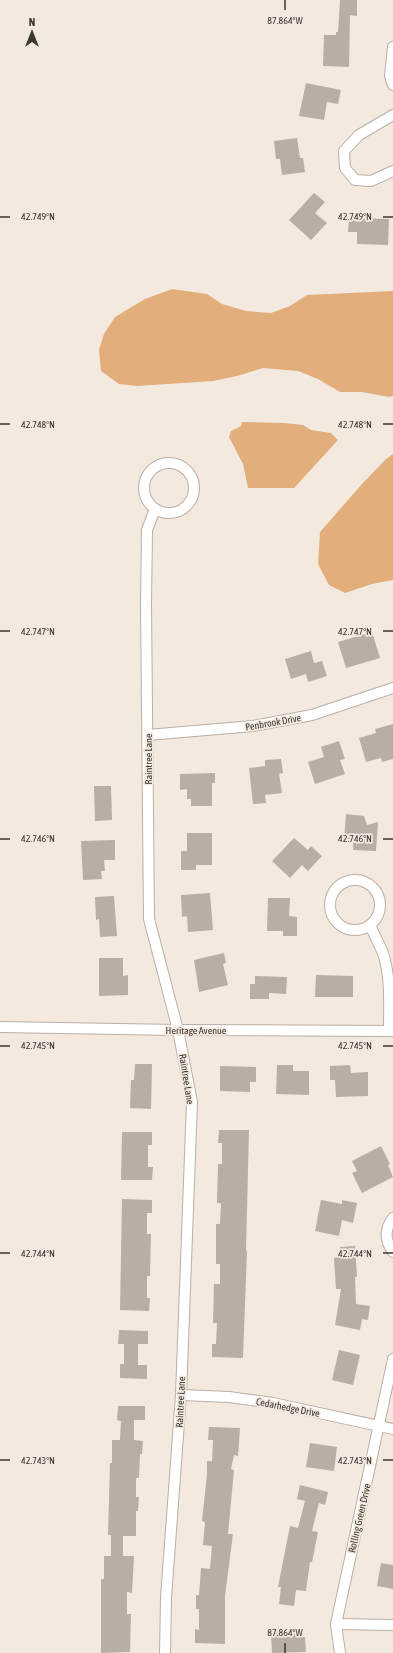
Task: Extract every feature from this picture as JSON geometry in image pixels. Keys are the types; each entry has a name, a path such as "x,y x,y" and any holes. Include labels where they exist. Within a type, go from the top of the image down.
{"street":[{"path":"393,47 390,76 393,85"},
{"path":"393,115 359,135 344,151 345,168 354,180 371,181 393,171"},
{"path":"168,462 183,467 193,481 194,490 192,498 187,505 172,513 155,509 149,504 143,489 144,481 148,474 153,468 168,462"},
{"name":"Raintree Lane","path":"155,509 147,530 146,604 149,919 178,1030 192,1102 181,1395 166,1598 165,1653"},
{"name":"Penbrook Drive","path":"148,735 253,726 312,715 393,688"},
{"path":"361,880 374,888 380,904 376,919 370,925 354,930 338,924 330,909 330,901 332,893 338,886 349,881 361,880"},
{"path":"370,925 383,953 386,968 389,986 391,1031"},
{"name":"Heritage Avenue","path":"0,1027 391,1031"},
{"path":"393,1218 388,1227 386,1236 388,1244 393,1252"},
{"name":"Rolling Green Drive","path":"340,1653 336,1624 393,1359"},
{"name":"Cedarhedge Drive","path":"181,1395 229,1397 273,1403 393,1429"},
{"path":"336,1624 393,1625"}],"shaded area":[{"path":"172,289 207,294 222,304 246,311 271,313 290,306 307,295 393,291 393,396 389,397 362,392 340,392 318,379 298,371 263,368 237,376 213,381 137,386 119,384 101,371 99,350 104,334 115,317 145,299"},
{"path":"242,422 303,425 311,430 331,433 338,440 294,488 248,488 243,464 229,437 231,431 241,426"},
{"path":"393,454 393,580 372,584 345,593 329,585 318,564 320,532 362,484 386,459"}],"building":[{"path":"340,0 357,0 357,16 350,15 349,67 323,66 324,35 336,35 336,32 338,32"},
{"path":"306,83 341,90 338,104 327,102 324,120 299,116"},
{"path":"297,138 300,158 303,158 305,172 282,175 280,159 276,159 274,141"},
{"path":"314,193 325,202 315,213 327,223 311,240 289,220"},
{"path":"349,218 389,219 388,245 357,244 357,232 348,232"},
{"path":"372,632 380,658 346,668 338,642"},
{"path":"311,651 314,663 322,661 327,676 308,682 306,674 291,679 285,659"},
{"path":"393,724 393,759 382,762 381,758 366,762 359,738 376,733 375,729"},
{"path":"339,741 345,759 340,760 345,774 315,784 308,762 324,757 321,747"},
{"path":"281,759 283,773 279,774 282,793 265,795 266,803 253,804 249,768 265,766 265,760"},
{"path":"215,773 215,783 212,783 212,806 191,806 191,799 187,799 187,789 180,790 180,774"},
{"path":"94,786 111,786 112,820 95,821"},
{"path":"346,814 364,816 367,825 378,822 376,851 353,850 353,841 344,840"},
{"path":"187,833 212,833 212,865 196,865 196,870 181,870 181,851 187,851"},
{"path":"294,838 308,850 311,846 322,856 308,871 302,865 290,878 272,861"},
{"path":"115,840 115,860 104,860 105,871 101,871 102,879 83,880 81,841"},
{"path":"210,893 213,930 188,932 187,916 182,917 181,895"},
{"path":"114,896 117,936 100,937 99,919 96,920 95,897"},
{"path":"268,898 290,898 289,916 297,917 297,936 283,936 283,931 267,931"},
{"path":"224,953 226,963 223,964 228,985 199,992 194,960"},
{"path":"99,958 123,958 123,976 128,975 128,995 99,996"},
{"path":"316,975 353,976 353,997 315,997"},
{"path":"255,976 287,977 286,994 269,993 269,999 250,999 250,984 255,984"},
{"path":"135,1064 152,1064 151,1109 130,1108 131,1080 134,1080"},
{"path":"277,1065 293,1065 293,1071 309,1071 309,1095 276,1094"},
{"path":"350,1065 351,1073 368,1072 368,1096 336,1097 335,1080 330,1080 330,1066"},
{"path":"220,1066 256,1067 256,1082 250,1082 250,1092 220,1091"},
{"path":"219,1130 249,1130 243,1358 212,1357 212,1344 216,1344 217,1323 213,1323 214,1284 220,1284 220,1264 216,1264 216,1224 220,1224 221,1203 217,1203 218,1164 222,1164 222,1143 218,1143"},
{"path":"122,1132 152,1132 152,1145 148,1145 148,1167 153,1167 152,1180 121,1180"},
{"path":"381,1146 390,1164 388,1165 393,1177 362,1193 352,1173 357,1171 352,1161"},
{"path":"122,1199 152,1200 152,1213 147,1213 147,1234 151,1234 150,1276 147,1276 147,1298 150,1298 149,1311 120,1310"},
{"path":"321,1200 342,1204 342,1200 357,1203 353,1223 342,1220 339,1236 315,1231"},
{"path":"355,1246 357,1277 355,1277 356,1304 370,1306 368,1320 362,1319 360,1330 335,1325 341,1289 336,1289 334,1258 340,1257 340,1247"},
{"path":"119,1330 148,1331 148,1344 138,1344 138,1365 147,1365 147,1379 120,1378 120,1364 124,1364 124,1344 118,1344"},
{"path":"339,1350 360,1355 353,1385 332,1380"},
{"path":"118,1406 145,1406 145,1420 134,1420 134,1440 143,1441 142,1454 140,1454 139,1478 136,1478 136,1497 139,1497 138,1511 136,1511 136,1536 123,1536 123,1556 134,1556 132,1593 127,1592 127,1614 131,1614 130,1652 101,1653 101,1579 104,1579 104,1556 111,1556 111,1535 108,1535 110,1463 112,1463 112,1440 120,1440 121,1421 117,1420"},
{"path":"209,1427 240,1428 238,1456 234,1455 231,1469 234,1470 228,1534 233,1534 225,1596 225,1644 195,1643 195,1629 199,1630 199,1609 196,1609 196,1595 199,1595 201,1568 210,1569 212,1546 203,1545 205,1522 202,1521 207,1461 212,1461 213,1440 208,1440"},
{"path":"310,1443 337,1447 334,1471 306,1467"},
{"path":"300,1485 328,1492 325,1505 319,1503 312,1531 318,1532 312,1562 310,1562 306,1591 296,1590 294,1606 279,1604 281,1587 278,1587 290,1526 298,1528 305,1501 297,1499"},
{"path":"381,1563 393,1565 393,1589 377,1586"},
{"path":"301,1630 301,1637 305,1637 306,1652 272,1653 271,1631"}]}
